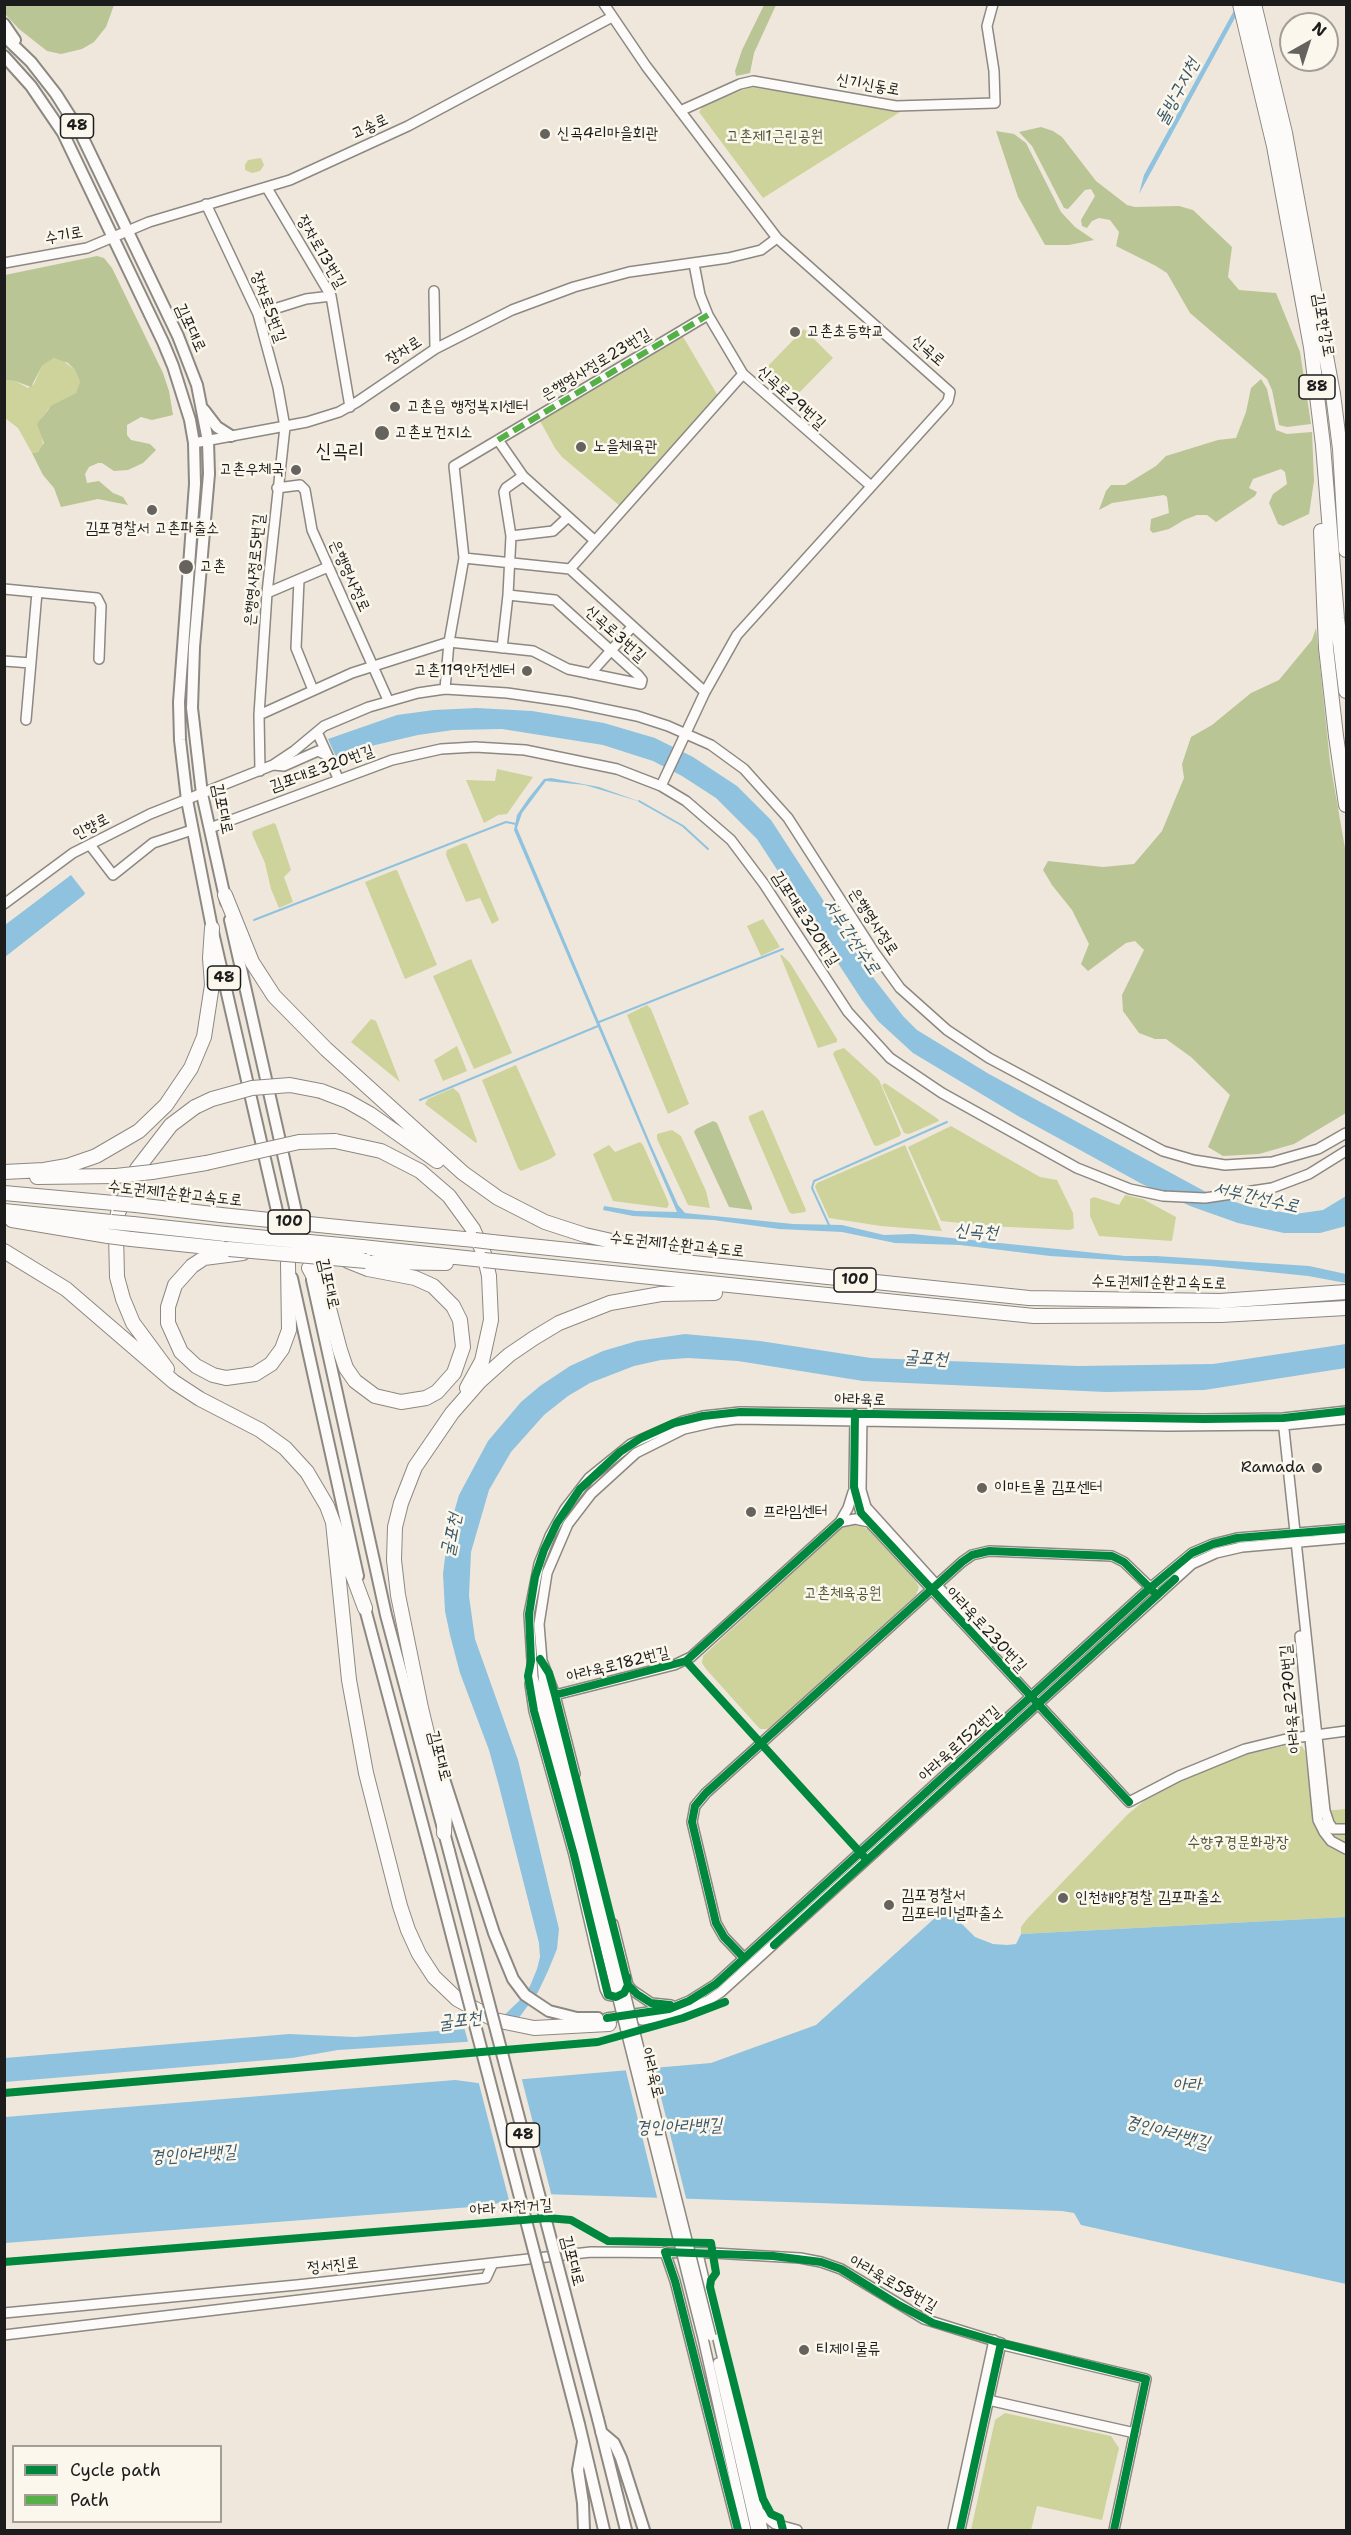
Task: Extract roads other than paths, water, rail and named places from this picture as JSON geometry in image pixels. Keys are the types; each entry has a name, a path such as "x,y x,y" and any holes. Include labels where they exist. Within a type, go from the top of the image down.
{"highway":[{"name":"김포한강로","path":"1240,4 1274,146 1311,346 1323,445 1337,618 1347,691"},
{"name":"김포한강로","path":"1254,4 1285,133 1333,394 1345,506 1347,550"},
{"path":"1323,445 1321,557 1325,621 1336,736 1347,805"},
{"path":"225,895 252,962 273,996 290,1015 437,1151 498,1198"},
{"path":"4,1173 67,1166 96,1156 139,1131 166,1105 191,1068 204,1037 212,984 210,958 212,928"},
{"path":"200,1399 164,1366 133,1323 123,1299 115,1254 118,1213 137,1168 171,1125 195,1107 212,1099 252,1088 291,1085 321,1091 347,1101 370,1114 446,1167 498,1198 564,1229 714,1266"},
{"path":"4,1173 59,1178 116,1176 206,1163 299,1142 335,1141 381,1150 420,1171 449,1196 462,1212 473,1229 484,1254 491,1298 488,1339 482,1361 452,1413 422,1455 409,1480 395,1527 394,1560 398,1595 421,1708 445,1808 444,1833"},
{"name":"수도권제1순환고속도로","path":"4,1193 1029,1298 1220,1308 1347,1292"},
{"name":"수도권제1순환고속도로","path":"4,1211 760,1290 1034,1316 1220,1308 1347,1308"},
{"path":"4,1218 131,1239 230,1251 269,1252 346,1260 402,1274 433,1287 453,1306 460,1320 463,1347 459,1362 445,1385 426,1398 401,1402 375,1396 355,1381 346,1368 327,1301 309,1268"},
{"path":"4,1251 34,1267 66,1289 162,1374 200,1399 247,1422 285,1448 298,1461 319,1491 333,1521 365,1608"},
{"path":"230,1251 204,1258 192,1266 175,1284 168,1307 168,1323 181,1352 196,1365 213,1375 226,1378 255,1374 271,1364 282,1349 289,1330 288,1263"},
{"path":"367,1265 484,1260"},
{"path":"452,1413 480,1381 509,1355 550,1328 585,1312 636,1297 684,1292 719,1293 760,1290"},
{"path":"333,1521 349,1680 366,1773 408,1930 419,1954 439,1982 468,2007 495,2020 524,2027 608,2021"}],"main road":[{"path":"4,24 31,62"},
{"name":"김포대로","path":"4,36 31,62 56,94 80,132 185,353 203,409 208,441 209,474 192,679 194,733 202,794 386,1615 626,2530"},
{"name":"김포대로","path":"4,56 31,86 63,132 173,366 190,420 194,443 195,492 179,702 180,740 192,830 365,1608 584,2439 604,2530"},
{"path":"4,66 31,86"},
{"path":"203,409 217,427 231,436"},
{"path":"386,1615 406,1661 494,1934 513,1979 539,2006 566,2016 608,2021"},
{"path":"601,2432 614,2443 621,2458 644,2530"},
{"path":"584,2439 578,2470 584,2530"}],"street":[{"name":"신곡로","path":"604,4 680,111 777,238 950,392 950,397 943,407 737,635 705,692 663,782"},
{"name":"신기신동로","path":"680,111 740,84 753,81 896,106 995,103 994,71 987,26 993,4"},
{"name":"고송로","path":"126,231 206,204 267,188 316,169 408,126 612,16"},
{"name":"장차로13번길","path":"267,188 331,296 350,407"},
{"name":"장차로5번길","path":"206,204 258,314 285,427"},
{"name":"수기로","path":"4,262 81,250 126,231"},
{"path":"694,264 754,252 777,238"},
{"name":"장차로","path":"194,443 285,427 326,417 350,407 435,349 521,306 581,284 629,272 694,264"},
{"name":"신곡로29번길","path":"694,264 700,295 708,315 743,374 871,486"},
{"path":"434,291 435,349"},
{"path":"258,314 319,296 331,296"},
{"name":"은행영사정로23번길","path":"445,689 449,642 464,558 454,466 708,315"},
{"path":"464,558 570,569 743,374"},
{"name":"은행영사정로5번길","path":"260,771 260,715 267,593 285,427"},
{"path":"498,440 523,476 594,540"},
{"path":"502,648 512,536 504,492 523,476"},
{"name":"은행영사정로","path":"277,488 300,485 305,490 310,525 388,700"},
{"path":"512,536 554,531 568,517"},
{"path":"267,593 328,567"},
{"name":"신곡로3번길","path":"570,569 705,692"},
{"path":"299,580 296,648 313,690"},
{"path":"4,589 91,596 100,601 99,660"},
{"path":"26,720 37,592"},
{"name":"신곡로3번길","path":"449,642 538,653 562,667 641,684 640,677 555,600 508,595"},
{"path":"590,674 632,627"},
{"path":"260,715 373,665 449,642"},
{"path":"4,660 31,663"},
{"name":"은행영사정로","path":"202,794 273,765 335,720 388,700 418,693 445,689 507,693 597,707 653,721 725,754 744,769 774,800 797,831 874,952 900,988 946,1030 989,1058 1163,1151 1194,1160 1225,1165 1272,1162 1318,1149 1347,1133"},
{"path":"317,732 338,778"},
{"name":"김포대로320번길","path":"210,828 338,778 423,752 454,748 491,747 525,750 589,762 663,782 703,813 740,850 842,1004 872,1041 911,1074 1010,1132 1100,1179 1151,1194 1205,1198 1272,1188 1309,1174 1347,1151"},
{"path":"273,765 284,766 318,751 328,756"},
{"name":"인향로","path":"4,904 65,857 143,817 202,794"},
{"path":"90,845 113,875 153,843 192,830"},
{"name":"아라육로","path":"1283,1421 1347,1411"},
{"name":"아라육로","path":"756,2530 535,1660 529,1614 535,1576 557,1523 580,1489 620,1452 662,1428 703,1416 760,1412 858,1416 1107,1419 1283,1421 1347,1419"},
{"name":"아라육로230번길","path":"858,1416 854,1487 858,1506 869,1522 934,1588"},
{"name":"아라육로230번길","path":"858,1416 863,1502 870,1513 934,1588 1129,1802 1179,1776 1230,1754 1273,1741 1313,1735"},
{"name":"아라육로270번길","path":"1283,1421 1323,1819"},
{"path":"840,1522 848,1508 854,1487"},
{"path":"840,1522 855,1519 869,1522"},
{"name":"아라육로182번길","path":"555,1695 686,1661 840,1522"},
{"name":"아라육로152번길","path":"608,2021 674,2015 704,2003 721,1992 1186,1570 1208,1556 1242,1547 1294,1540 1347,1529"},
{"name":"아라육로152번길","path":"608,2021 648,2014 679,2005 710,1988 1184,1558 1202,1548 1237,1538 1294,1540 1347,1538"},
{"path":"744,1959 724,1937 716,1923 692,1822 695,1806 706,1793 934,1588 972,1555 982,1551 996,1551 1112,1556 1124,1562 1158,1595"},
{"path":"627,1977 628,1986 624,1993 616,1997 608,1995 574,1855 534,1711 528,1676 535,1660 549,1673 632,1990 651,2003 679,2005"},
{"path":"1313,1735 1347,1731"},
{"path":"1323,1819 1341,1837 1337,1845"},
{"path":"1323,1819 1327,1836 1337,1845 1347,1849"},
{"path":"1336,1830 1347,1829"},
{"name":"정서진로","path":"4,2313 297,2285 591,2252 666,2252"},
{"path":"666,2252 738,2530"},
{"name":"아라육로58번길","path":"666,2252 773,2256 821,2262 849,2273 924,2319 953,2330 1146,2379 1114,2530"},
{"path":"698,2254 763,2530"},
{"path":"4,2335 486,2278 493,2263"},
{"path":"675,2281 683,2275 701,2274"},
{"name":"아라육로","path":"707,2337 746,2530"},
{"path":"960,2530 988,2400 996,2342"},
{"path":"952,2530 996,2342"},
{"path":"988,2400 1135,2433"},
{"path":"758,2511 776,2524 797,2530"}],"water":[{"path":"1237,5 1242,5 1139,194 1144,175"},
{"path":"477,708 532,711 604,723 655,738 693,757 737,786 771,820 875,980 917,1030 989,1074 1206,1192 1250,1207 1295,1214 1323,1210 1346,1196 1346,1226 1320,1233 1284,1233 1238,1223 1190,1206 1142,1184 1018,1116 913,1053 878,1021 862,1000 757,839 716,798 653,761 603,745 502,729 453,730 418,735 371,746 337,759 328,739 397,715"},
{"path":"551,778 599,787 641,802 585,785 546,781 522,813 517,828 651,1145 678,1205 685,1213 793,1224 842,1225 884,1235 913,1234 1125,1256 1309,1266 1346,1274 1346,1283 1308,1276 1211,1266 1050,1256 960,1245 895,1243 842,1232 779,1229 713,1220 633,1216 603,1210 604,1206 636,1211 677,1212 514,830 517,815 528,799 544,779"},
{"path":"71,875 85,893 84,895 5,957 5,925"},
{"name":"굴포천","path":"685,1334 760,1341 871,1358 1078,1366 1213,1364 1346,1344 1346,1368 1204,1390 1106,1392 863,1381 738,1361 688,1358 661,1360 634,1366 590,1383 568,1396 544,1415 511,1452 489,1490 471,1552 469,1596 475,1639 518,1760 559,1929 557,1949 548,1971 538,1992 521,2015 515,2022 480,2041 338,2050 292,2058 5,2082 5,2058 289,2034 355,2037 479,2028 496,2023 520,2000 530,1986 537,1969 540,1957 539,1943 489,1750 460,1673 450,1635 445,1611 443,1574 448,1533 459,1495 488,1441 521,1402 540,1386 570,1366 603,1351 637,1341"},
{"name":"아라","path":"946,1908 975,1937 993,1944 1007,1945 1016,1944 1021,1934 1346,1917 1346,2284 1081,2225 1074,2213 1062,2211 543,2194 484,2206 5,2243 5,2117 455,2080 478,2083 711,2063 816,2025"}],"waterway":[{"path":"639,801 683,826 708,849"},
{"path":"254,920 506,822 516,824"},
{"path":"599,1022 783,949"},
{"path":"420,1100 598,1026"},
{"path":"829,1225 812,1188 814,1181 947,1122"}],"place":[{"name":"신곡4리마을회관","path":"545,134"},
{"name":"고촌초등학교","path":"795,332"},
{"name":"고촌읍 행정복지센터","path":"395,407"},
{"name":"고촌보건지소","path":"382,433"},
{"name":"노을체육관","path":"581,447"},
{"name":"고촌우체국","path":"296,470"},
{"name":"김포경찰서 고촌파출소","path":"152,510"},
{"name":"고촌","path":"186,567"},
{"name":"고촌119안전센터","path":"527,671"},
{"name":"Ramada","path":"1317,1468"},
{"name":"이마트몰 김포센터","path":"982,1488"},
{"name":"프라임센터","path":"751,1512"},
{"name":"인천해양경찰 김포파출소","path":"1063,1898"},
{"name":"김포경찰서 김포터미널파출소","path":"889,1905"},
{"name":"티제이물류","path":"804,2350"}],"district":[{"name":"신곡리","path":"340,452"}],"water label":[{"name":"돌방구지천","path":"1178,92"},
{"name":"서부간선수로","path":"851,937"},
{"name":"서부간선수로","path":"1256,1198"},
{"name":"신곡천","path":"976,1232"},
{"name":"경인아라뱃길","path":"679,2127"},
{"name":"경인아라뱃길","path":"1167,2133"},
{"name":"경인아라뱃길","path":"193,2155"}],"park label":[{"name":"고촌제1근린공원","path":"775,137"},
{"name":"고촌체육공원","path":"843,1594"},
{"name":"수향7경문화광장","path":"1238,1843"}]}
